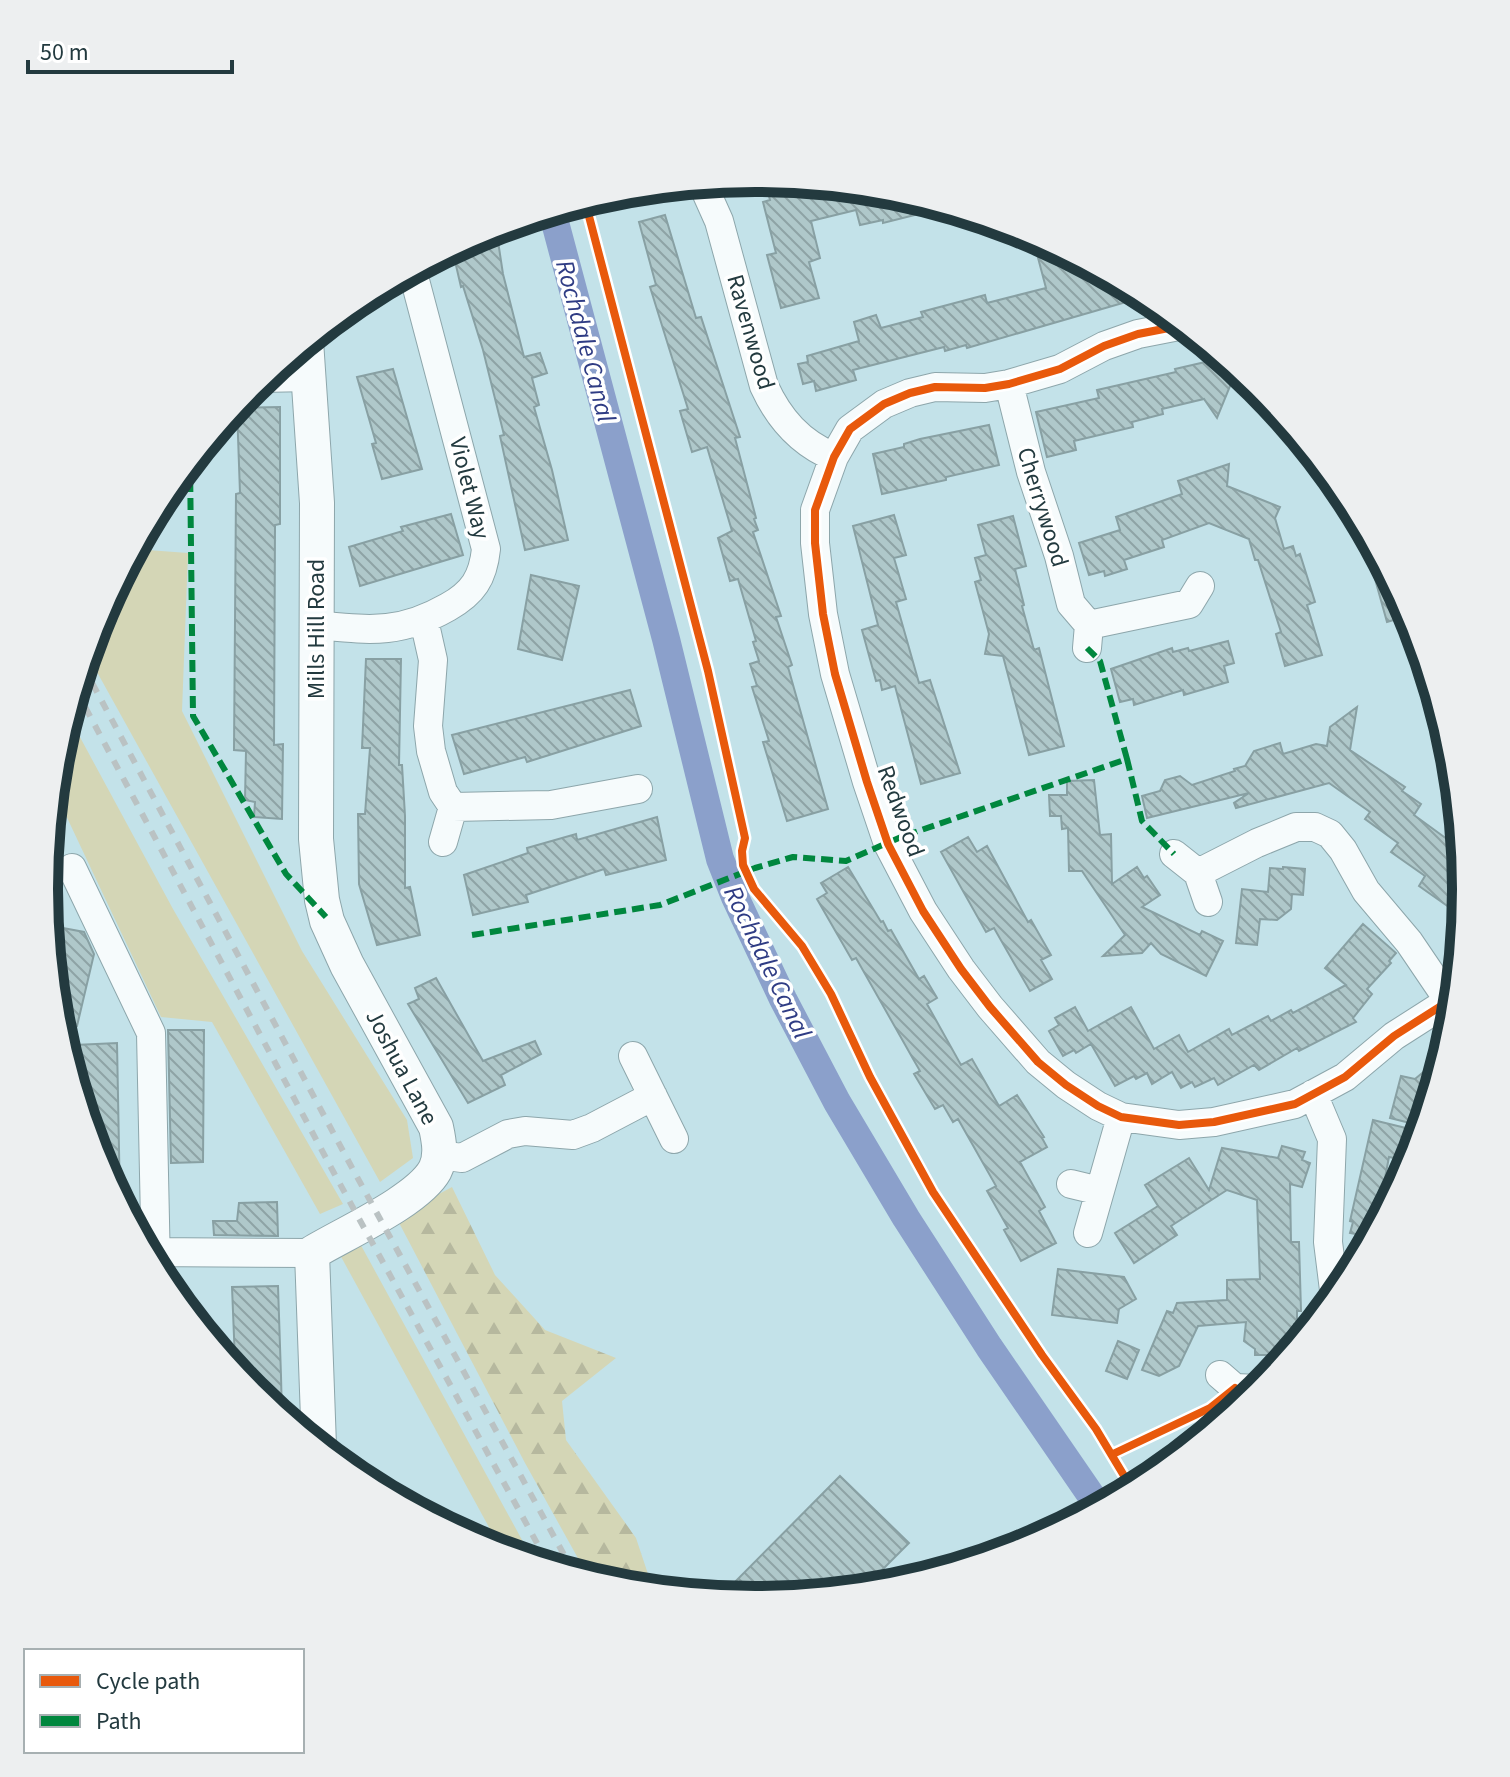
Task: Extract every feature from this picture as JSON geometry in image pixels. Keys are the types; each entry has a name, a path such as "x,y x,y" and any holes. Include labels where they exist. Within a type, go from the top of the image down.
{"street":[{"name":"Ravenwood","path":"707,193 719,221 764,386 773,405 804,441 834,457"},
{"name":"Violet Way","path":"315,625 357,629 403,627 424,620 462,599 480,578 486,549 415,281"},
{"name":"Redwood","path":"1169,328 1127,338 1060,369 1009,384 985,388 935,387 897,399 850,429 834,457 815,510 815,543 823,614 835,674 888,844 923,911 990,1007 1038,1062 1066,1085 1121,1117 1179,1125 1270,1112 1295,1104 1345,1077 1394,1036 1442,1005"},
{"name":"Mills Hill Road","path":"307,354 317,503 316,839 320,890 326,917"},
{"path":"281,378 310,377"},
{"name":"Cherrywood","path":"1009,384 1031,472 1059,556 1071,604 1088,636 1189,604 1200,586"},
{"path":"424,620 433,660 428,726 431,751 443,792 453,807 443,842"},
{"path":"453,807 551,805 638,789"},
{"path":"1198,873 1296,827 1315,827 1330,834 1366,891 1444,989"},
{"path":"1174,854 1198,873 1208,902"},
{"path":"72,868 151,1033 153,1240"},
{"name":"Joshua Lane","path":"312,1253 408,1198 434,1171 439,1155 436,1127 347,965 326,917"},
{"path":"633,1056 674,1139"},
{"path":"1313,1094 1332,1139 1328,1242 1331,1282"},
{"path":"439,1155 462,1158 508,1134 525,1131 573,1135 653,1096"},
{"path":"1088,1233 1121,1117"},
{"path":"1071,1184 1100,1191"},
{"path":"163,1257 312,1253 318,1431"}],"green space":[{"path":"146,550 188,553 182,711 302,951 407,1120 413,1158 380,1182 94,667 111,622"},
{"path":"76,731 173,909 343,1204 320,1214 212,1022 161,1017 63,809"},
{"path":"452,1187 495,1275 545,1330 616,1358 562,1401 566,1440 636,1538 649,1577 581,1563 396,1217"},
{"path":"357,1238 526,1547 493,1534 339,1253"}],"building":[{"path":"768,192 801,193 846,197 925,213 860,225 856,210 811,221 820,258 809,262 819,298 781,308 767,255 776,253 763,202 770,200"},
{"path":"665,215 696,318 701,317 740,437 735,438 758,530 753,532 781,616 776,617 792,665 788,667 828,809 787,821 763,742 769,741 752,687 757,686 750,664 759,661 753,642 756,641 738,579 730,581 718,538 732,531 707,447 692,452 680,411 688,409 650,287 656,285 639,222"},
{"path":"498,241 524,357 540,353 547,373 532,378 539,405 534,407 568,540 525,550 500,436 504,435 483,350 455,260"},
{"path":"1037,254 1066,270 1072,268 1129,301 967,348 966,345 945,351 944,347 853,370 856,380 816,391 814,381 803,384 798,364 808,362 807,356 859,341 854,322 876,315 881,328 923,317 921,312 985,295 987,303 1046,288"},
{"path":"1211,361 1217,371 1220,369 1232,381 1217,418 1204,399 1162,409 1163,414 1132,422 1133,427 1074,441 1076,450 1047,457 1036,412 1099,398 1097,390 1176,372 1175,369"},
{"path":"393,369 422,469 382,479 372,444 376,443 357,377"},
{"path":"280,407 280,524 275,525 274,745 283,744 282,819 254,817 255,802 245,800 246,751 234,750 236,494 240,493 237,422 251,408"},
{"path":"989,425 999,465 882,494 873,454 904,447 904,444 920,439"},
{"path":"1229,464 1227,486 1280,507 1275,518 1284,549 1293,546 1296,556 1300,554 1315,602 1307,605 1322,655 1285,666 1276,634 1281,632 1249,539 1209,523 1162,540 1164,547 1124,560 1127,569 1105,576 1104,571 1089,575 1079,543 1120,530 1116,517 1182,494 1178,481"},
{"path":"451,514 463,555 360,586 349,547 403,531 401,527"},
{"path":"894,515 906,555 894,558 906,599 896,602 919,683 930,680 960,773 921,784 895,686 882,690 880,680 876,681 862,630 878,625 853,526"},
{"path":"1013,516 1026,566 1015,569 1022,606 1034,650 1039,648 1064,746 1029,755 1003,656 985,654 989,634 975,582 981,580 975,558 986,555 978,525"},
{"path":"1370,561 1398,619 1387,622"},
{"path":"531,575 579,586 562,660 518,649"},
{"path":"1228,641 1234,663 1224,666 1228,682 1184,695 1183,690 1134,705 1133,699 1120,702 1111,669 1172,648 1173,652 1188,648 1189,651"},
{"path":"366,659 401,659 399,765 402,765 405,816 405,888 410,887 420,935 377,945 359,884 358,814 365,814 370,748 362,748"},
{"path":"630,690 641,726 527,762 525,757 464,774 452,735"},
{"path":"1357,707 1350,750 1405,787 1402,791 1421,804 1414,815 1451,842 1452,909 1419,886 1425,876 1391,852 1398,843 1365,819 1370,812 1329,783 1236,808 1234,803 1249,793 1147,818 1142,796 1160,791 1165,780 1180,776 1192,785 1235,771 1245,766 1254,751 1280,743 1283,754 1316,744 1327,746 1330,727"},
{"path":"1094,780 1100,835 1111,834 1112,884 1137,867 1160,895 1142,907 1200,935 1202,931 1223,941 1206,976 1161,954 1151,943 1142,953 1103,956 1125,935 1082,871 1069,871 1068,828 1062,829 1061,816 1050,816 1049,795 1067,795 1067,781"},
{"path":"657,817 666,860 606,875 604,869 526,895 528,902 473,915 464,875 528,853 527,848 576,834 577,840"},
{"path":"968,837 977,852 987,846 1028,922 1031,920 1051,955 1041,960 1052,979 1030,991 994,928 986,932 941,852"},
{"path":"848,867 881,922 888,931 891,930 919,979 924,976 937,998 927,1004 961,1065 972,1059 999,1106 1017,1095 1044,1137 1047,1147 1020,1162 1045,1207 1039,1211 1056,1243 1021,1261 1004,1230 1008,1228 987,1191 996,1186 958,1119 953,1122 943,1105 935,1109 914,1074 920,1071 856,958 852,960 817,899 827,893 821,883"},
{"path":"1270,868 1305,869 1303,895 1292,894 1291,909 1277,920 1260,919 1257,945 1236,943 1242,889 1268,892"},
{"path":"1363,924 1396,953 1367,989 1372,994 1353,1018 1356,1022 1299,1051 1297,1048 1259,1070 1254,1065 1218,1085 1214,1078 1195,1087 1192,1082 1181,1088 1172,1072 1152,1084 1147,1073 1115,1086 1091,1044 1063,1056 1049,1031 1059,1025 1055,1018 1075,1007 1088,1031 1131,1007 1154,1049 1179,1035 1188,1052 1229,1029 1232,1035 1268,1016 1271,1021 1291,1010 1293,1013 1346,985 1325,968"},
{"path":"63,928 84,932 94,954 77,1026 71,1024 59,931"},
{"path":"436,978 483,1061 535,1041 541,1054 501,1075 505,1085 468,1103 408,1004 419,999 415,988"},
{"path":"168,1030 204,1030 203,1162 171,1163"},
{"path":"117,1043 119,1174 95,1113 76,1045"},
{"path":"1428,1068 1411,1123 1390,1118 1401,1076 1415,1079"},
{"path":"1373,1120 1406,1128 1399,1155 1397,1159 1389,1157 1382,1192 1360,1235 1350,1233 1353,1222 1350,1221"},
{"path":"1282,1146 1305,1152 1302,1160 1310,1163 1302,1187 1290,1184 1291,1242 1299,1242 1301,1311 1297,1311 1294,1330 1269,1358 1269,1355 1255,1355 1255,1349 1244,1341 1246,1322 1198,1326 1179,1366 1159,1376 1142,1370 1167,1311 1173,1313 1177,1303 1227,1300 1227,1280 1260,1279 1257,1200 1227,1190 1171,1226 1177,1235 1134,1263 1115,1233 1158,1206 1145,1185 1189,1158 1209,1190 1222,1148 1278,1158"},
{"path":"277,1202 278,1236 214,1235 213,1221 237,1221 239,1203"},
{"path":"1058,1269 1124,1277 1136,1299 1119,1309 1117,1323 1052,1315"},
{"path":"278,1286 282,1400 235,1352 232,1287"},
{"path":"1118,1341 1139,1350 1127,1379 1106,1371"},
{"path":"840,1476 909,1543 878,1574 801,1584 732,1585"}],"waterway":[{"name":"Rochdale Canal","path":"555,221 666,639 720,859 735,897 783,999 837,1102 906,1218 989,1347 1093,1498"}],"railway":[{"path":"90,680 567,1560"},
{"path":"83,704 334,1173 542,1552"}],"marked path":[{"path":"190,480 193,716 286,874 326,917"},
{"path":"1087,648 1100,661 1127,759"},
{"path":"472,935 660,905 755,868 793,857 846,861 901,837 1127,759 1142,821 1174,854"}],"cycle path":[{"path":"588,212 708,671 745,838 743,865 754,889 802,946 831,994 870,1077 933,1192 1042,1355 1096,1429 1125,1478"},
{"path":"1168,328 1138,334 1104,346 1060,369 1009,384 985,388 935,387 910,393 884,404 850,429 834,457 815,510 815,543 823,614 835,674 888,844 923,911 990,1007 1038,1062 1066,1085 1121,1117 1179,1125 1214,1122 1295,1104 1345,1077 1394,1036 1442,1005"},
{"path":"1113,1454 1210,1408 1235,1388"}]}
